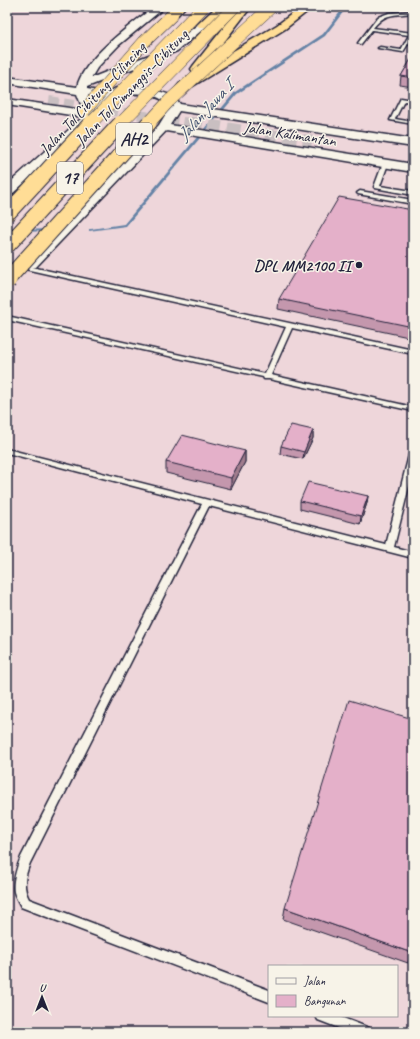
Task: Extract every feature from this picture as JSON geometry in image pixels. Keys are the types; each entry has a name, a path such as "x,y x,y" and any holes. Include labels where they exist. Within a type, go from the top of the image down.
{"highway":[{"name":"Jalan Tol Cibitung–Cilincing","path":"7,214 108,105 203,7"},
{"path":"203,25 222,7"},
{"name":"Jalan Tol Cimanggis–Cibitung","path":"7,246 133,110 234,7"},
{"path":"197,69 246,7"},
{"path":"173,100 253,7"},
{"name":"AH2","path":"7,280 173,100 271,7"},
{"path":"290,7 291,19"},
{"path":"173,100 197,77 308,7"},
{"path":"7,205 105,85 144,42 176,11"}],"street":[{"path":"90,116 82,88 91,67 138,22 160,7"},
{"path":"82,88 173,49 203,25"},
{"path":"7,288 163,127 173,100 197,69"},
{"name":"Jalan Kalimantan","path":"7,80 114,93 130,90 162,94 173,100 205,111 412,143"},
{"path":"7,87 52,98 7,94"},
{"path":"9,188 114,93"},
{"path":"7,102 90,116"},
{"path":"282,148 264,141 261,133 263,130 279,125 300,125"},
{"name":"Jalan Kalimantan","path":"163,127 282,148 413,168"},
{"path":"412,143 313,139 413,158"}],"lane":[{"path":"360,44 371,28 383,16 412,13 408,7"},
{"path":"371,28 412,34 402,51 380,48"},
{"path":"413,101 403,99 392,120 413,123"},
{"path":"386,164 377,187 413,193"},
{"path":"360,193 413,202"},
{"path":"27,268 413,352"},
{"path":"7,318 266,378 413,409"},
{"path":"266,378 290,326"},
{"path":"7,451 413,556"},
{"path":"389,549 413,455"},
{"path":"207,502 25,861 21,873 19,891 25,903 268,996"},
{"path":"325,1017 364,1032"}],"shaded area":[{"path":"7,7 256,7 317,14 324,7 413,7 413,1032 7,1032"}],"building":[{"path":"413,56 413,78 401,76"},
{"path":"413,102 413,110 409,110"},
{"name":"DPL MM2100 II","path":"339,197 413,210 413,327 279,299"},
{"path":"291,425 313,430 304,452 281,446"},
{"path":"182,435 245,451 231,478 166,462"},
{"path":"308,482 368,496 361,516 300,501"},
{"path":"349,700 413,719 412,953 285,908"}],"waterway":[{"name":"Jalan Jawa I","path":"91,230 125,225 236,93 324,35 346,7"},
{"path":"23,231 49,230"}],"tunnel":[{"path":"49,101 196,124"},
{"path":"190,123 312,142"}],"place":[{"name":"DPL MM2100 II","path":"359,265"}]}
